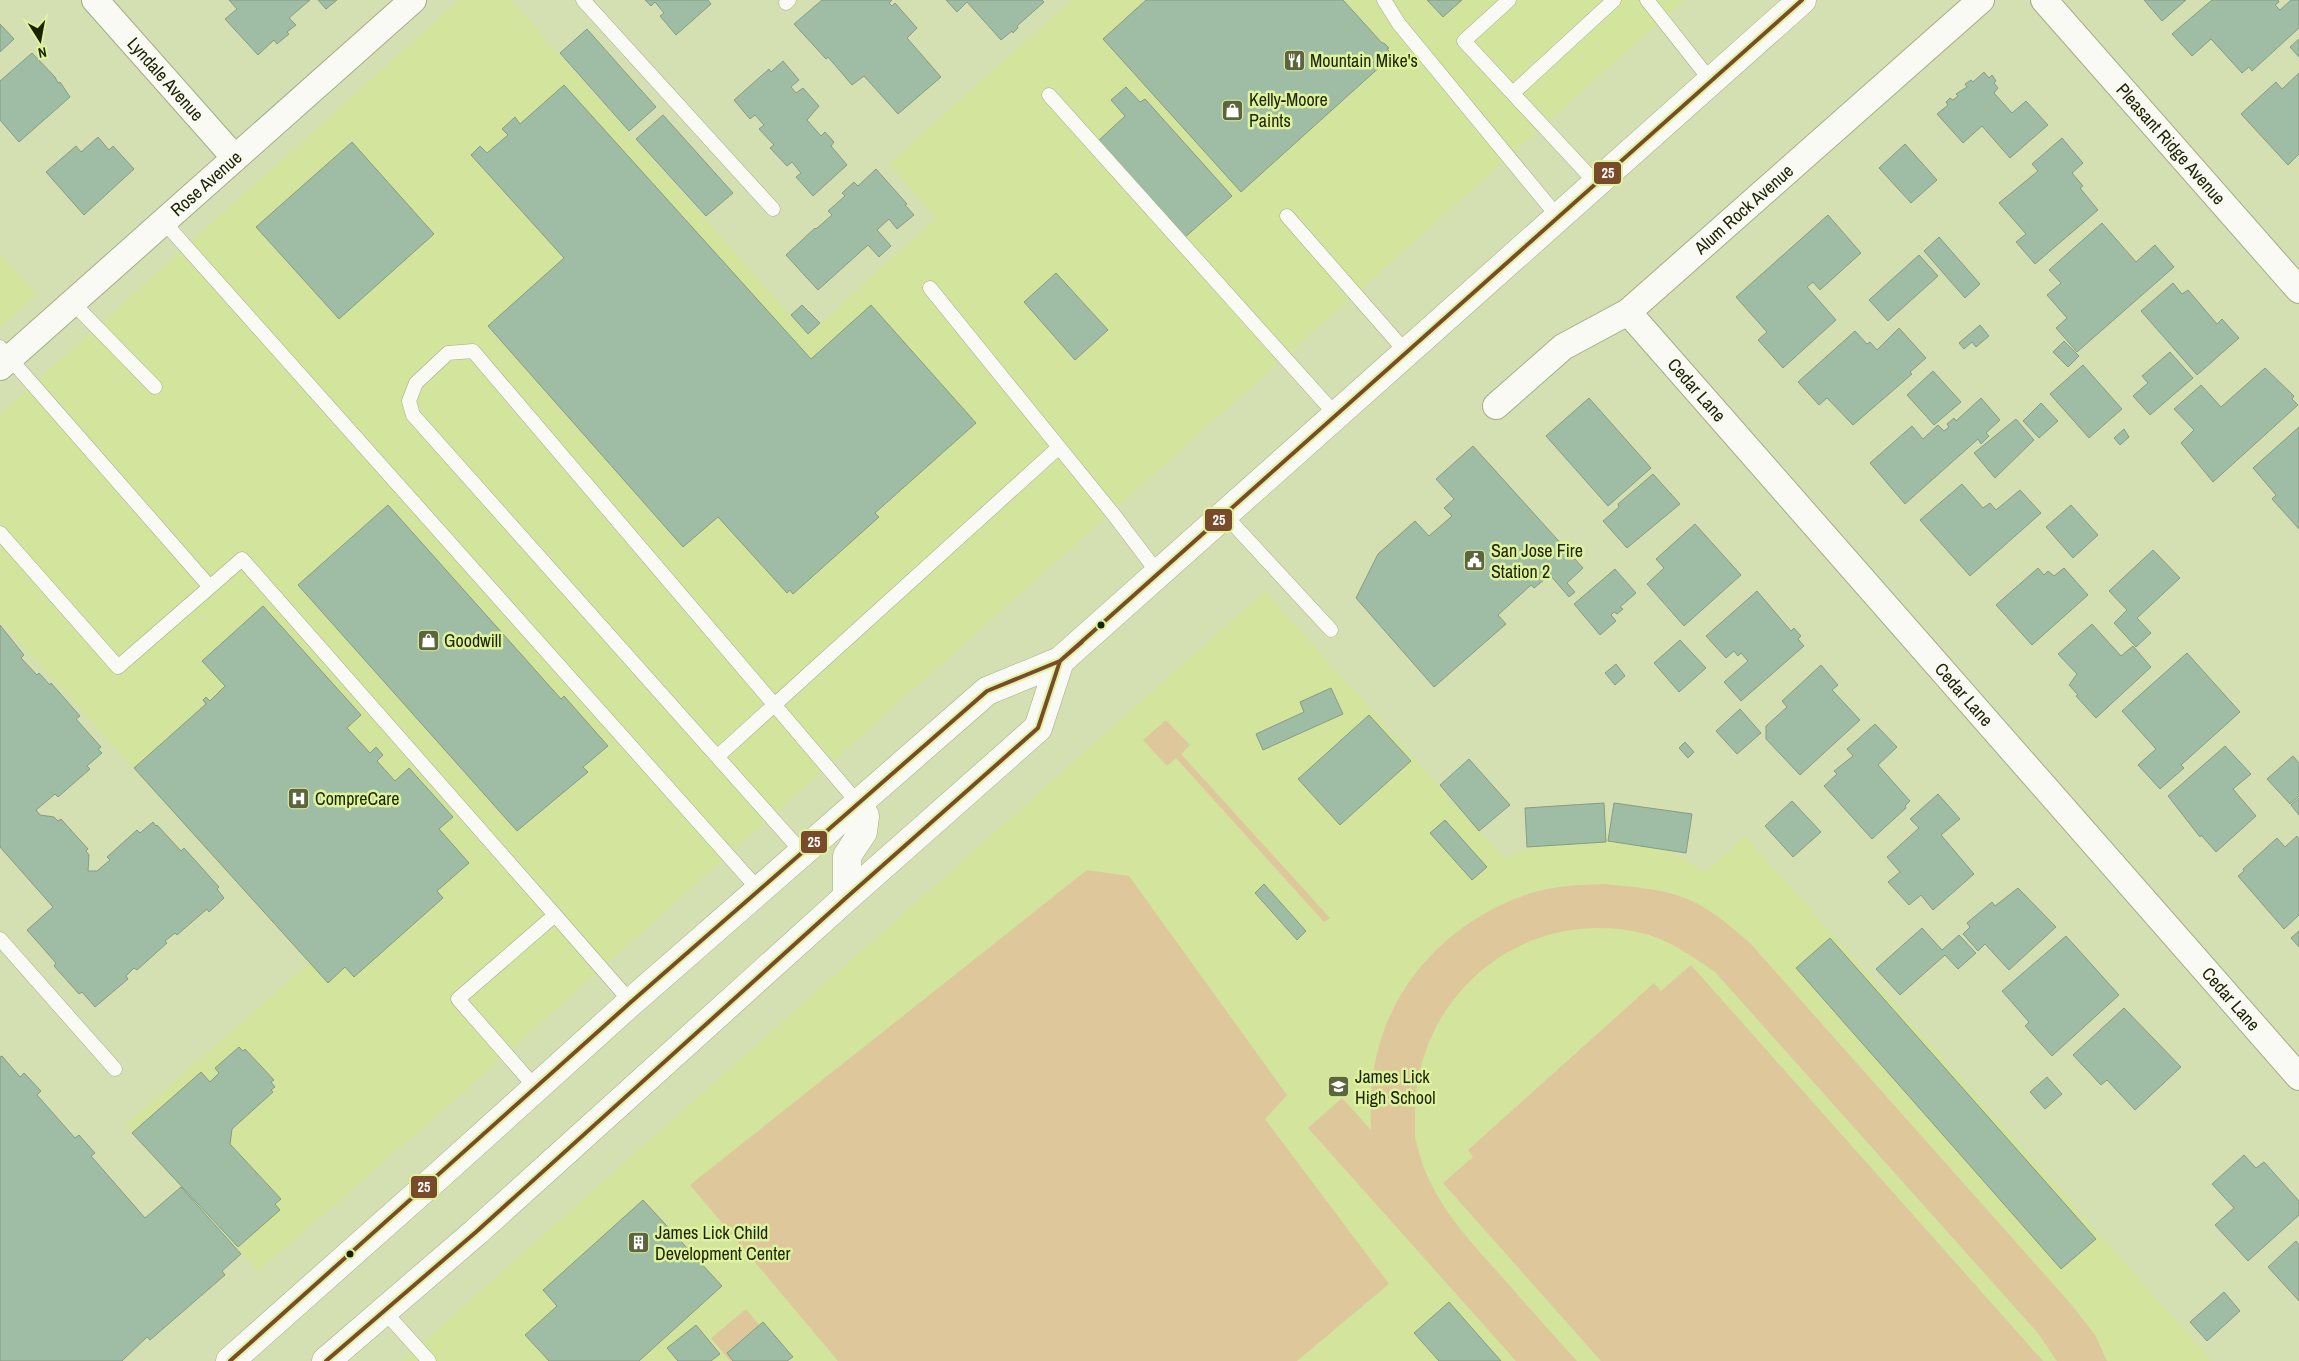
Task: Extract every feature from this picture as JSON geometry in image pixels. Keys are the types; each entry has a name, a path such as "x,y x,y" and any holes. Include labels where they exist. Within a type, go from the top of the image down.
{"main road":[{"path":"230,1361 631,1002 987,691 1060,661 1802,0"},
{"path":"326,1361 476,1232 847,896 1038,728 1060,661"},
{"path":"847,896 847,856 863,832 865,816 858,803"}],"street":[{"name":"Lyndale Avenue","path":"95,0 235,158"},
{"name":"Rose Avenue","path":"3,358 73,303 413,0"},
{"name":"Alum Rock Avenue","path":"1496,406 1563,348 1628,312 1981,0"},
{"name":"Pleasant Ridge Avenue","path":"2044,0 2299,290"},
{"name":"Cedar Lane","path":"1628,312 2299,1077"}],"lane":[{"path":"583,0 772,209"},
{"path":"1384,0 1399,24 1558,217"},
{"path":"1509,0 1464,41 1596,184"},
{"path":"1512,94 1614,0"},
{"path":"1647,0 1711,81"},
{"path":"1049,96 1336,415"},
{"path":"1287,216 1406,352"},
{"path":"164,222 759,890"},
{"path":"930,288 1158,573"},
{"path":"73,303 155,387"},
{"path":"802,852 413,415 409,401 416,382 448,353 473,351 858,803"},
{"path":"3,358 210,586"},
{"path":"718,756 1059,447"},
{"path":"1224,514 1331,630"},
{"path":"0,533 118,667 242,559 631,1002"},
{"path":"536,1087 458,999 555,915"},
{"path":"0,939 115,1069"},
{"path":"384,1311 429,1361"}],"shaded area":[{"path":"459,0 511,0 808,335 936,218 889,164 1071,0 1684,0 441,1112 258,1271 125,1125 309,963 0,621 0,414"},
{"path":"0,253 37,295 0,327"},
{"name":"James Lick High School","path":"1265,591 1503,858 1555,837 1602,833 1646,839 1706,872 1745,836 2212,1361 402,1361"},
{"path":"1166,720 1190,745 1181,754 1330,918 1324,922 1176,758 1167,766 1143,740"},
{"path":"1087,870 1129,876 1287,1095 1265,1119 1389,1284 1297,1361 838,1361 690,1185"},
{"path":"1604,884 1655,890 1685,898 1727,923 1749,942 2070,1303 2095,1335 2107,1361 2057,1361 2037,1332 1715,972 1680,949 1662,940 1642,933 1610,928 1579,929 1549,935 1520,946 1494,961 1471,980 1451,1004 1434,1031 1425,1052 1419,1074 1415,1107 1415,1138 1422,1162 1439,1199 1476,1248 1577,1361 1516,1361 1308,1128 1342,1098 1371,1130 1373,1076 1380,1043 1389,1018 1417,972 1434,952 1455,934 1476,918 1500,905 1525,895 1554,888"},
{"path":"1691,965 2043,1361 1601,1361 1443,1183 1473,1157 1468,1150 1654,983 1661,991"},
{"path":"746,1309 778,1347 760,1361 730,1361 711,1338"}],"building":[{"path":"229,0 310,0 289,18 296,25 287,32 289,34 277,44 274,40 258,55 225,19 237,9"},
{"path":"318,0 337,0 326,9"},
{"path":"645,0 708,0 711,4 676,35 660,16 664,13 655,2 651,6"},
{"path":"822,0 892,0 889,3 892,6 895,3 917,28 907,38 941,77 898,114 864,76 852,85 828,57 826,59 794,24"},
{"path":"946,0 1042,0 1044,2 1017,26 1018,28 1013,33 1012,31 1001,40 967,2 957,12"},
{"path":"1146,0 1343,0 1382,43 1389,48 1387,49 1393,55 1241,192 1103,39"},
{"path":"1427,0 1462,0 1443,17"},
{"path":"2144,0 2186,0 2162,21"},
{"path":"2212,0 2278,0 2279,2 2275,5 2280,10 2291,0 2299,0 2299,28 2252,71 2249,67 2242,73 2211,39 2192,56 2172,34"},
{"path":"0,24 14,39 0,52"},
{"path":"587,29 656,107 629,131 560,53"},
{"path":"2299,39 2299,57 2290,47"},
{"path":"32,53 55,77 58,83 60,82 70,97 19,142 0,120 0,81"},
{"path":"783,61 799,80 791,87 796,93 803,88 819,106 807,120 821,136 825,132 834,142 831,146 847,165 813,196 796,177 801,173 792,162 787,166 770,148 774,145 759,129 764,125 755,115 750,119 734,100 769,69 771,72"},
{"path":"1984,72 1989,78 1992,75 1996,81 1994,83 1998,88 1994,93 2012,113 2026,101 2048,125 2010,158 1982,126 1963,143 1937,114 1948,105 1946,102 1950,98 1953,100 1958,96 1956,94 1967,87 1965,84 1971,80 1973,82"},
{"path":"2299,73 2299,154 2288,165 2241,114 2276,82 2282,89"},
{"path":"564,85 811,359 871,305 976,423 875,513 879,517 793,594 790,590 787,593 718,517 683,547 488,326 564,258 471,155 480,146 487,153 508,135 502,129 515,117 520,124"},
{"path":"1126,87 1140,102 1145,99 1232,196 1184,238 1097,142 1125,116 1111,100"},
{"path":"663,115 733,193 706,216 636,139"},
{"path":"98,137 109,150 113,146 134,169 84,215 46,172 76,146 81,152"},
{"path":"2062,138 2083,163 2072,173 2083,186 2080,188 2098,210 2035,264 2016,242 2026,234 1999,203 2038,171 2032,164"},
{"path":"352,142 434,234 339,319 256,227"},
{"path":"1905,144 1937,180 1911,203 1879,168"},
{"path":"876,169 907,204 905,205 914,215 897,229 889,219 877,230 891,246 879,257 868,245 818,290 786,255 832,215 828,211 845,196 842,193 854,182 858,186"},
{"path":"1828,215 1861,253 1820,290 1813,282 1807,287 1836,320 1783,368 1758,340 1767,332 1736,297"},
{"path":"2102,223 2136,262 2155,245 2174,267 2077,352 2056,328 2067,318 2047,295 2061,283 2049,270"},
{"path":"1939,237 1980,284 1965,298 1924,251"},
{"path":"1919,255 1938,276 1888,321 1869,300"},
{"path":"1056,273 1108,330 1075,360 1024,302"},
{"path":"2173,283 2182,294 2188,290 2217,324 2222,319 2239,338 2197,375 2141,311"},
{"path":"802,305 820,323 808,334 791,315"},
{"path":"1980,325 1989,336 1976,347 1972,342 1964,349 1959,343"},
{"path":"1899,328 1926,358 1910,372 1912,374 1853,425 1827,398 1819,405 1798,382 1855,331 1867,344 1870,342 1877,350"},
{"path":"2064,341 2079,356 2068,367 2053,352"},
{"path":"2170,352 2193,378 2150,415 2133,396 2148,383 2142,376"},
{"path":"2083,365 2122,409 2089,438 2050,394"},
{"path":"2265,368 2294,396 2292,399 2298,405 2213,482 2181,443 2194,430 2174,409 2201,385 2221,407"},
{"path":"1933,371 1961,402 1934,425 1907,395"},
{"path":"1589,398 1651,468 1608,506 1546,436"},
{"path":"1981,398 2000,420 1986,433 1989,436 1981,444 1978,439 1905,504 1870,463 1912,426 1923,439 1938,425 1944,431 1949,427 1947,424 1954,418 1956,421"},
{"path":"2041,403 2058,421 2039,438 2023,421"},
{"path":"2016,419 2034,440 1995,478 1974,453"},
{"path":"2299,427 2299,529 2272,499 2276,495 2253,468"},
{"path":"2124,429 2129,437 2120,445 2114,438"},
{"name":"San Jose Fire Station 2","path":"1473,446 1583,568 1567,583 1575,592 1569,597 1550,575 1534,588 1531,585 1498,615 1506,624 1434,687 1356,598 1378,554 1415,521 1429,536 1452,516 1444,508 1454,499 1436,479"},
{"path":"1653,474 1680,504 1627,548 1603,521 1619,507 1618,504"},
{"path":"1962,484 1983,508 1990,503 1996,510 2020,490 2041,513 1970,576 1920,520"},
{"name":"Goodwill","path":"388,505 561,699 564,696 608,746 583,767 588,772 517,831 298,585"},
{"path":"2071,505 2098,535 2073,558 2046,527"},
{"path":"1695,524 1741,575 1684,626 1647,584 1664,568 1656,559"},
{"path":"2153,550 2180,578 2137,618 2151,633 2136,647 2114,623 2127,610 2109,591"},
{"path":"2038,568 2044,575 2048,571 2054,576 2064,568 2088,595 2032,645 1996,605"},
{"path":"1615,569 1636,593 1620,607 1623,609 1617,614 1614,612 1611,615 1616,621 1600,635 1574,604"},
{"path":"1757,591 1791,631 1794,628 1801,636 1798,639 1804,646 1741,701 1724,682 1748,661 1741,653 1738,656 1734,651 1726,658 1706,636"},
{"name":"CompreCare","path":"263,606 361,715 347,728 370,753 376,747 383,755 377,761 395,781 409,768 453,817 439,829 469,863 437,891 443,898 354,977 345,967 328,983 134,768 206,704 203,700 206,697 210,701 225,686 202,661"},
{"path":"2092,624 2121,656 2133,646 2151,667 2096,718 2076,696 2078,695 2069,685 2077,674 2058,654"},
{"path":"0,625 24,655 21,658 37,675 39,673 50,685 51,683 80,716 76,719 101,747 98,749 102,753 87,766 90,769 58,797 55,794 36,810 40,815 54,817 58,821 61,819 88,849 86,851 89,855 88,871 97,871 110,860 107,857 137,830 140,833 153,822 181,851 184,848 219,887 217,889 224,898 209,912 207,909 177,935 175,933 165,941 167,943 137,970 134,968 126,976 128,979 95,1007 82,992 79,994 54,966 56,963 27,930 53,907 0,847"},
{"path":"1680,640 1706,668 1679,692 1654,663"},
{"path":"2187,653 2240,712 2181,765 2184,768 2160,789 2138,765 2156,749 2122,711"},
{"path":"1616,664 1625,676 1615,685 1605,673"},
{"path":"1821,665 1838,685 1832,690 1860,720 1800,775 1766,739 1766,726 1787,707 1782,701"},
{"path":"1331,688 1343,714 1263,750 1256,734 1304,712 1300,702"},
{"path":"1740,709 1761,733 1737,754 1716,731"},
{"path":"1369,715 1411,761 1340,825 1298,779"},
{"path":"1875,724 1897,747 1878,765 1910,801 1905,806 1906,808 1872,839 1824,786 1837,774 1834,771 1853,756 1847,749"},
{"path":"1685,742 1694,752 1688,758 1679,748"},
{"path":"2225,746 2251,774 2233,789 2256,816 2216,852 2201,835 2200,837 2168,796"},
{"path":"2293,756 2299,763 2299,796 2290,804 2267,779"},
{"path":"1469,759 1510,805 1479,831 1440,785"},
{"path":"1938,794 1960,819 1941,835 1974,874 1933,910 1921,895 1909,905 1888,882 1900,872 1887,857 1919,828 1910,819"},
{"path":"2299,798 2299,815 2291,805"},
{"path":"1792,801 1821,832 1793,857 1765,826"},
{"path":"1604,803 1606,842 1527,847 1525,808"},
{"path":"1614,803 1692,814 1686,853 1608,841"},
{"path":"1445,820 1487,867 1472,880 1430,833"},
{"path":"2297,836 2299,839 2299,915 2284,929 2238,876 2244,871 2243,869 2277,838 2285,847"},
{"path":"1264,884 1306,931 1297,940 1255,893"},
{"path":"2018,888 2056,927 2009,970 1985,944 1978,951 1963,934 1970,927 1967,923 1992,902 1995,906"},
{"path":"1922,928 1942,950 1959,935 1976,953 1958,969 1945,955 1900,995 1876,969"},
{"path":"2299,931 2299,947 2291,938"},
{"path":"2066,936 2119,995 2052,1056 2025,1026 2029,1022 2002,991"},
{"path":"1830,938 2096,1239 2061,1269 1796,968"},
{"path":"2124,1008 2181,1067 2135,1110 2107,1080 2101,1085 2073,1055"},
{"path":"239,1047 243,1051 245,1049 274,1080 271,1082 275,1087 271,1090 273,1092 232,1129 230,1144 281,1199 275,1204 280,1210 238,1247 132,1133 201,1072 210,1082 219,1073 215,1068"},
{"path":"2,1056 20,1077 24,1073 41,1091 37,1095 75,1138 79,1135 95,1153 91,1156 145,1218 181,1187 241,1254 222,1271 225,1275 150,1340 147,1337 122,1361 0,1361 0,1057"},
{"path":"2047,1077 2062,1094 2045,1109 2030,1092"},
{"path":"2244,1155 2256,1168 2264,1162 2299,1201 2299,1215 2248,1261 2215,1225 2234,1208 2212,1184"},
{"name":"James Lick Child Development Center","path":"643,1200 722,1286 639,1361 549,1361 525,1335 557,1306 543,1290"},
{"path":"2296,1241 2299,1245 2299,1301 2268,1267"},
{"path":"2224,1292 2240,1311 2207,1341 2190,1322"},
{"path":"1449,1302 1501,1361 1439,1361 1414,1333"},
{"path":"763,1322 793,1357 787,1361 733,1361 727,1353"},
{"path":"696,1325 720,1354 711,1361 678,1361 667,1348"}],"transit line":[{"name":"25","path":"230,1361 631,1002 987,691 1060,661 1802,0"},
{"name":"25","path":"326,1361 476,1232 847,897 1038,728 1060,661 1082,642"}],"place":[{"name":"Mountain Mike's","path":"1294,61"},
{"name":"Kelly-Moore Paints","path":"1233,110"},
{"name":"San Jose Fire Station 2","path":"1475,561"},
{"name":"Goodwill","path":"428,641"},
{"name":"CompreCare","path":"299,799"},
{"name":"James Lick High School","path":"1339,1087"},
{"name":"James Lick Child Development Center","path":"639,1243"}]}
